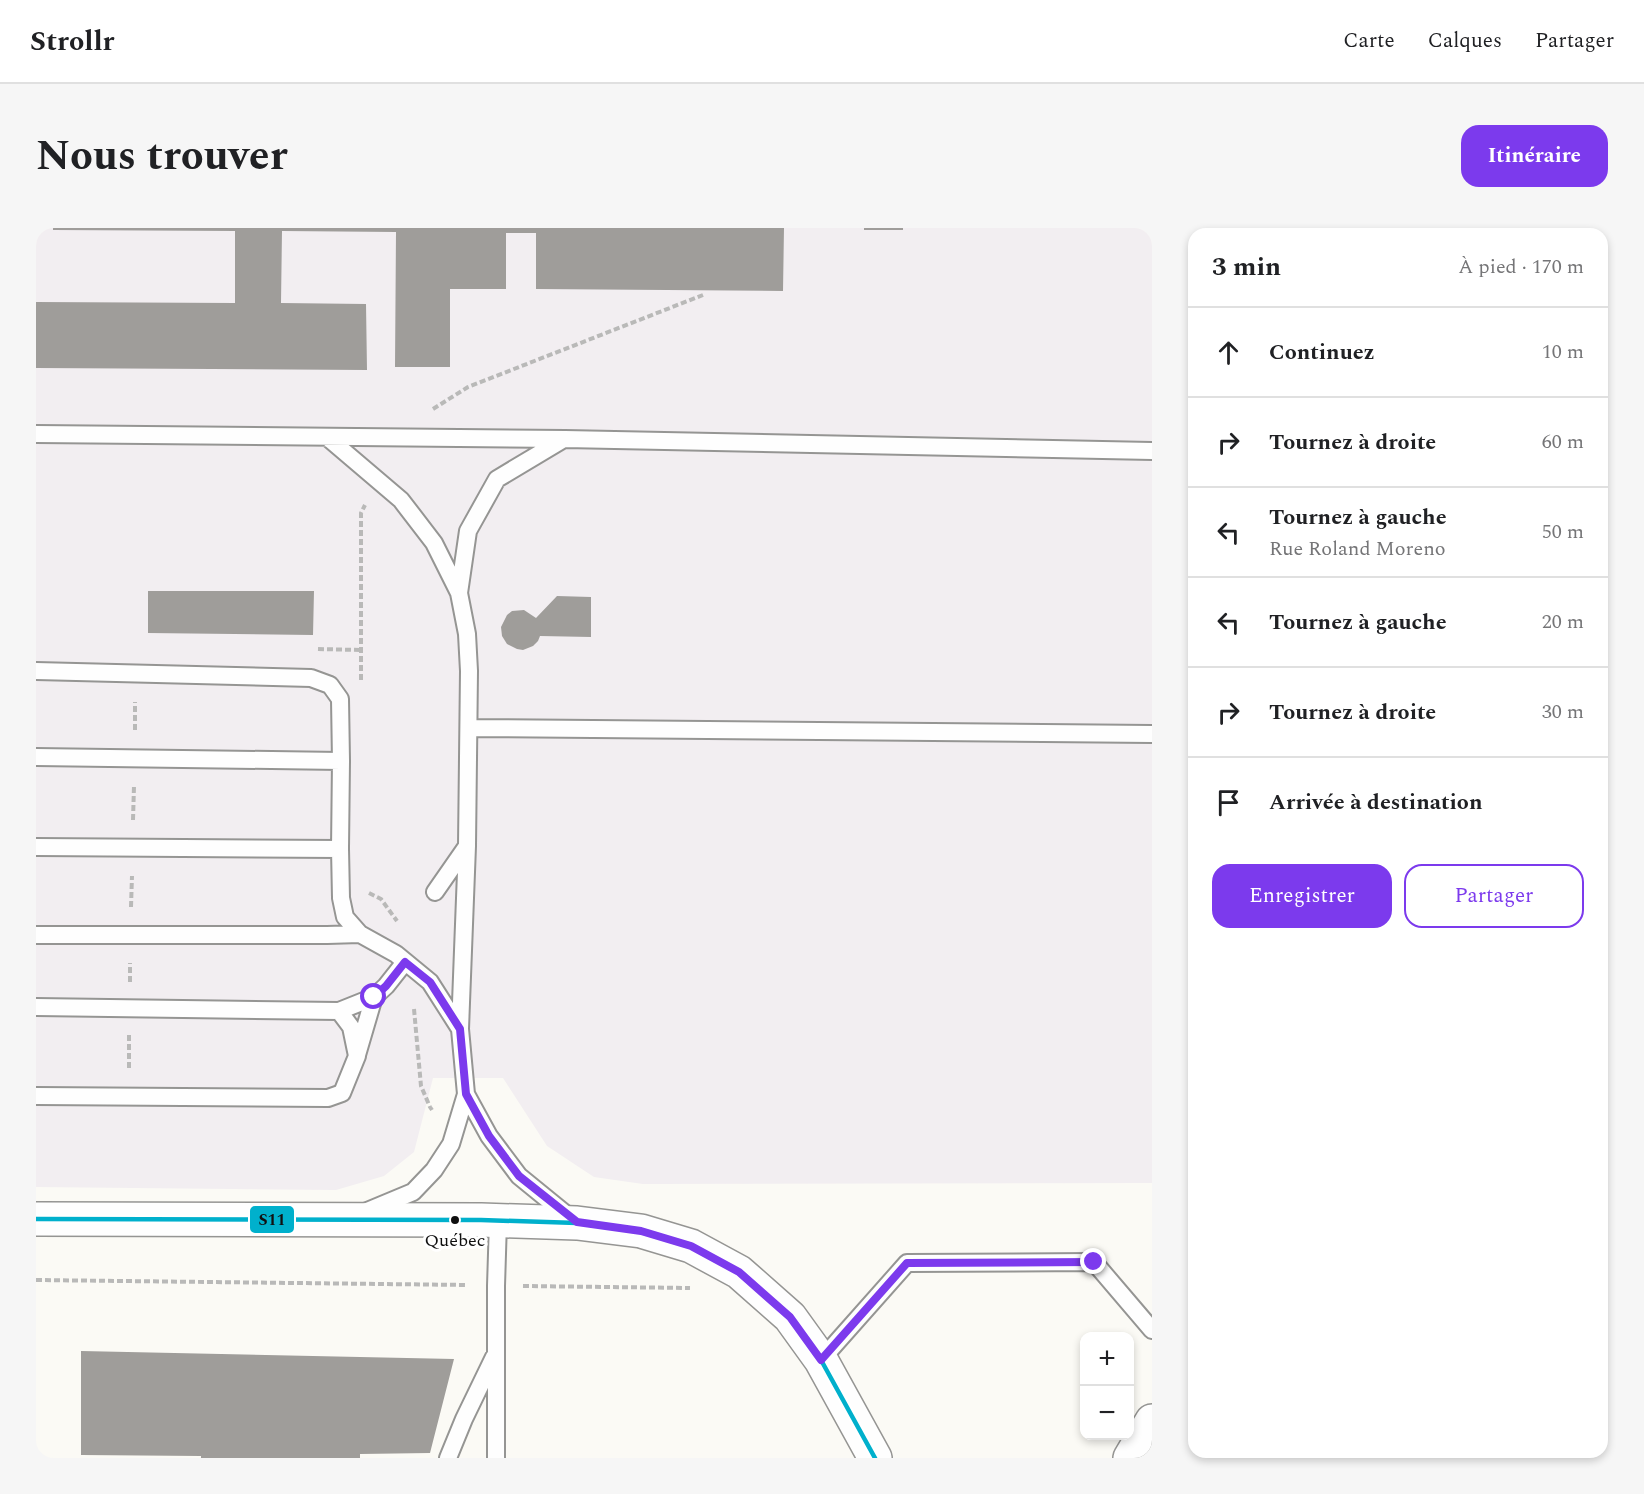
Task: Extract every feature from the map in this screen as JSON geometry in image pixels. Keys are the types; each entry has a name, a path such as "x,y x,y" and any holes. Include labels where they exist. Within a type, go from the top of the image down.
{"street":[{"path":"36,1219 577,1222 641,1231 691,1246 739,1272 790,1317 821,1360 875,1458"}],"lane":[{"path":"36,434 565,439 1152,451"},
{"path":"327,437 401,500 434,543 459,593"},
{"path":"345,1220 413,1192 434,1170 451,1144 466,1094 460,1029 467,846 469,671 459,593 468,531 497,479 565,439"},
{"path":"36,671 311,678 330,685 340,699 341,898 345,916 360,934 396,954 430,982 460,1029"},
{"path":"469,728 1152,734"},
{"path":"36,757 341,761"},
{"path":"435,891 467,846"},
{"path":"36,847 340,849"},
{"path":"36,935 360,934"},
{"path":"36,1007 339,1011 374,997 410,966"},
{"path":"36,1096 328,1098 342,1093 357,1056 374,997"},
{"path":"339,1011 351,1027 357,1056"},
{"path":"466,1094 489,1136 519,1176 577,1222"},
{"path":"496,1458 498,1221"},
{"path":"821,1360 907,1263 1094,1262 1152,1330"},
{"path":"448,1458 496,1353"}],"path":[{"path":"412,438 429,411 468,387 704,294"},
{"path":"361,686 361,513 380,482"},
{"path":"314,649 361,650"},
{"path":"129,1097 135,673"},
{"path":"362,889 381,899 396,920 405,928 414,943 410,966 415,993 414,1015 421,1086 451,1144"},
{"path":"36,1280 701,1288"}],"shaded area":[{"path":"36,228 1152,228 1152,1183 643,1184 594,1177 547,1146 503,1078 433,1078 414,1152 384,1176 336,1190 36,1187"}],"building":[{"path":"53,228 784,228 783,291 536,289 536,233 506,233 506,289 450,289 450,367 395,367 396,232 282,231 281,303 366,304 367,370 36,368 36,302 235,303 235,231 53,230"},
{"path":"864,228 903,228 903,230 864,230"},
{"path":"148,591 314,591 313,635 148,633"},
{"path":"557,596 591,597 591,637 540,636 533,646 523,650 507,644 502,636 501,627 507,615 512,611 524,610 536,618"},
{"path":"81,1351 454,1359 430,1453 360,1454 360,1458 201,1458 201,1456 81,1455"}],"transit line":[{"name":"S11","path":"36,1219 481,1220 577,1223 641,1231 691,1246 739,1272 790,1317 821,1360 875,1458"}],"place":[{"name":"Québec","path":"455,1220"}],"route":[{"path":"374,997 405,962 430,982 460,1029 466,1094 489,1136 519,1176 577,1222 641,1231 691,1246 739,1272 790,1317 821,1360 907,1263 1094,1262"}]}
